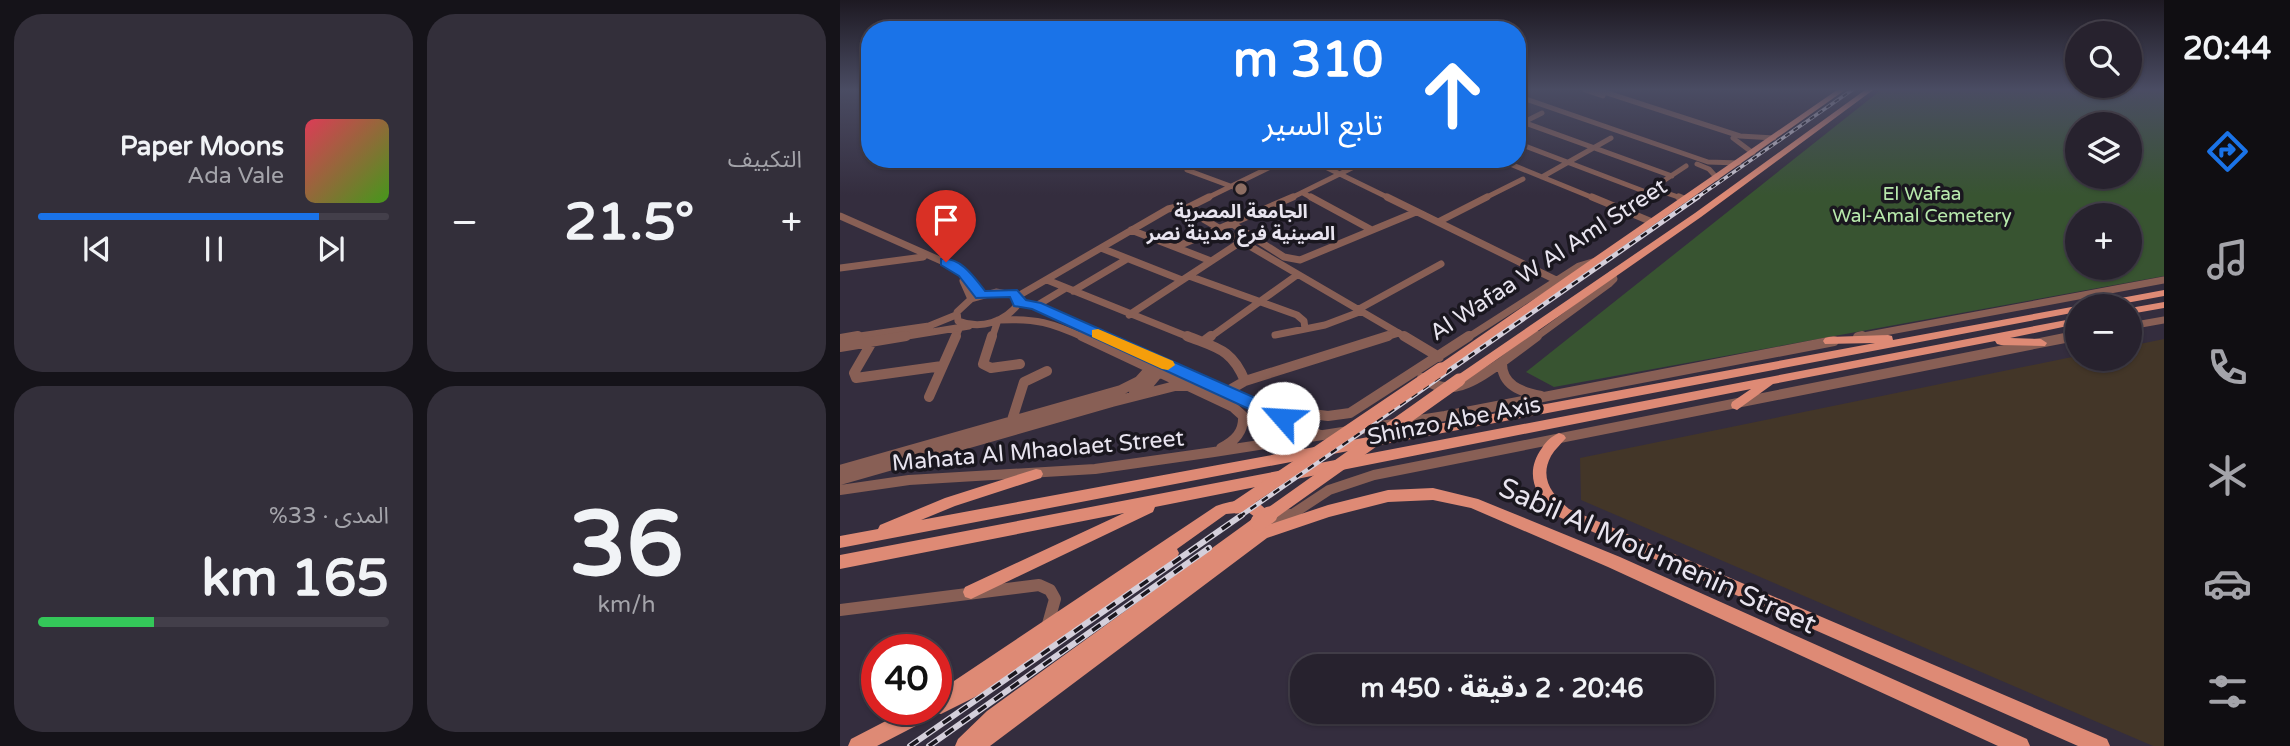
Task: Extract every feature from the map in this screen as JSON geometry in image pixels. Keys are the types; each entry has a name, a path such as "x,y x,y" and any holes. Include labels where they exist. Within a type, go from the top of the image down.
{"main road":[{"name":"Al Wafaa W Al Aml Street","path":"1601,260 1793,125"},
{"name":"Al Wafaa W Al Aml Street","path":"1612,274 1821,125"},
{"path":"952,698 977,687 1440,363 1601,260"},
{"path":"974,746 1459,380 1612,274"},
{"path":"2142,297 2164,293"},
{"path":"2142,309 2164,305"},
{"name":"Shinzo Abe Axis","path":"840,542 2065,311"},
{"name":"Shinzo Abe Axis","path":"840,562 2065,323"},
{"path":"1829,341 1930,337"},
{"path":"1980,340 2041,343"},
{"path":"1737,405 1773,379"},
{"name":"Sabil Al Mou'menin Street","path":"1559,438 1548,447 1540,460 1538,480 1542,492 1564,513 2100,746"},
{"path":"867,537 950,502 1036,474"},
{"name":"Sabil Al Mou'menin Street","path":"1261,528 1388,496 1433,494 1473,503 1614,562 2020,746"},
{"path":"971,592 1116,521 1178,496"},
{"path":"952,694 1220,510 1246,504 1263,515 1261,528 994,718 965,746"},
{"path":"1614,562 1626,539"},
{"path":"858,746 898,725"}],"street":[{"path":"1527,125 1672,176"},
{"path":"1594,125 1709,165 1739,163"},
{"path":"1690,125 1739,141 1753,153"},
{"path":"1708,125 1746,137 1774,138"},
{"path":"1739,141 1746,137"},
{"path":"1542,177 1611,138"},
{"path":"1526,147 1652,189 1688,198"},
{"path":"1709,165 1717,178"},
{"path":"1621,209 1686,166"},
{"path":"1187,208 1270,168"},
{"path":"1325,168 1556,280"},
{"path":"1176,247 1352,168"},
{"path":"1520,168 1653,222"},
{"path":"1187,170 1233,187"},
{"path":"1438,222 1523,179"},
{"path":"1303,192 1370,229"},
{"path":"1020,364 991,368 983,364 999,320 1015,310 1018,299 1171,207 1187,208 1399,333 1440,363"},
{"path":"1231,223 1294,260 1311,258 1370,229 1416,212"},
{"path":"840,218 958,275 966,284 971,299"},
{"path":"840,218 953,265 969,278 981,295"},
{"path":"1131,230 1211,261"},
{"path":"1129,315 1242,241"},
{"path":"1101,248 1185,278 1261,300 1301,317 1305,329"},
{"path":"840,268 923,257"},
{"path":"1036,306 1127,259"},
{"name":"Al Wafaa W Al Aml Street","path":"1263,408 1289,409 1324,418 1337,417 1361,408 1422,369 1440,363 1556,280 1587,262 1601,260"},
{"path":"1275,335 1305,329 1360,310 1441,264"},
{"name":"Al Wafaa W Al Aml Street","path":"1422,369 1422,377 1431,385 1452,389 1472,383 1609,284 1614,279 1612,274"},
{"path":"1203,342 1297,275"},
{"path":"1046,280 1203,342 1233,357 1245,382"},
{"path":"1502,362 1502,371 1509,383 1523,392 1546,397 1829,341 2164,280"},
{"path":"840,339 929,326 956,315 971,299 1003,291 1322,436"},
{"path":"956,315 958,321 970,325"},
{"path":"840,346 959,329 999,320 1029,318 1051,322 1237,409 1244,419 1252,421 1258,430 1274,428 1283,418"},
{"path":"2142,324 2164,320"},
{"path":"929,397 959,329"},
{"path":"1226,392 1245,382 1399,333"},
{"path":"1261,528 1329,490 1374,475 2065,338"},
{"path":"872,342 854,373 856,378 942,366"},
{"path":"1112,402 1145,387 1154,370"},
{"path":"840,480 1121,390 1154,370"},
{"path":"1010,426 1024,379 1032,373 1047,371"},
{"path":"840,470 1175,386 1188,386"},
{"name":"Mahata Al Mhaolaet Street","path":"840,490 909,480 1095,469 1322,436 1546,397"},
{"path":"1214,452 1238,437 1244,419"},
{"path":"840,610 1032,585 1045,587 1055,599 1054,612 1047,626"}],"shaded area":[{"path":"2164,339 2164,746 2153,746 1581,500 1580,458 2065,358 2065,371 2142,371 2142,344"}],"green space":[{"name":"El Wafaa Wal-Amal Cemetery","path":"1837,125 2065,125 2065,189 2142,189 2142,125 2164,125 2164,276 1554,387 1526,372"}],"railway":[{"path":"1695,199 1802,125"},
{"path":"1239,517 1698,197"},
{"path":"910,746 1242,515"},
{"path":"929,746 1209,548"}],"slow traffic":[{"path":"1098,334 1168,365"}],"place":[{"name":"الجامعة المصرية الصينية فرع مدينة نصر","path":"1241,189"}],"route":[{"path":"946,262 964,273 981,295 1003,291 1012,293 1018,296 1019,303 1036,306 1283,418"}]}
